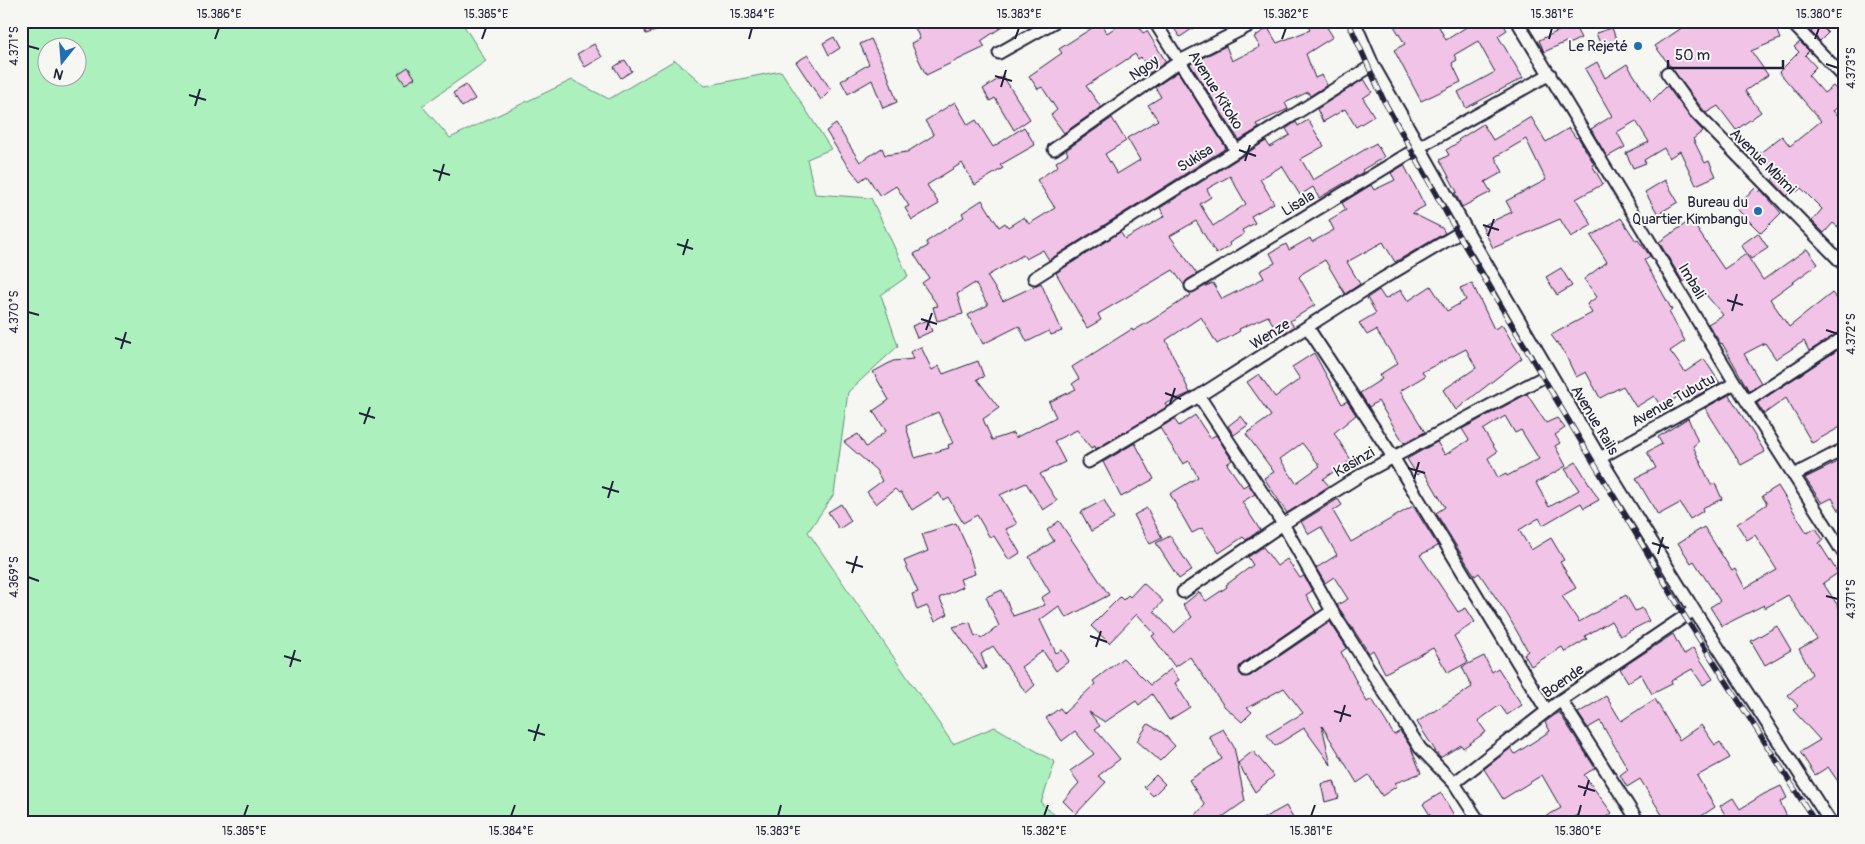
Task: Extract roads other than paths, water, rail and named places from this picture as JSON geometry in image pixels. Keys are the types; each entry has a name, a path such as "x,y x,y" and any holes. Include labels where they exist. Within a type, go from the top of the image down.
{"street":[{"path":"999,53 1056,21"},
{"name":"Avenue Kitoko","path":"1154,21 1236,150"},
{"name":"Ngoy","path":"1054,149 1180,62 1258,21"},
{"name":"Avenue Rails","path":"1354,21 1373,66 1421,146 1466,230 1550,374 1694,610 1828,822"},
{"name":"Imbali","path":"1517,21 1735,383 1844,554"},
{"path":"1790,21 1844,77"},
{"name":"Sukisa","path":"1034,278 1373,66"},
{"name":"Avenue Mbimi","path":"1667,73 1695,112 1844,265"},
{"name":"Lisala","path":"1191,286 1421,146 1550,74"},
{"name":"Wenze","path":"1088,462 1199,396 1382,279 1466,230"},
{"path":"1308,328 1392,457 1546,711"},
{"path":"1747,401 1844,337"},
{"name":"Kasinzi","path":"1183,592 1364,472 1550,374"},
{"name":"Avenue Tubutu","path":"1600,458 1735,383"},
{"path":"1199,396 1283,524 1332,611 1420,748 1454,783 1480,823"},
{"path":"1794,476 1844,449"},
{"name":"Boende","path":"1454,783 1561,700 1694,610"},
{"path":"1246,670 1332,611"},
{"path":"1561,700 1639,823"}],"railway":[{"path":"1348,21 1384,101 1459,236 1684,615 1816,823"}],"place":[{"name":"Le Rejeté","path":"1638,46"},
{"name":"Bureau du Quartier Kimbangu","path":"1758,211"}]}
